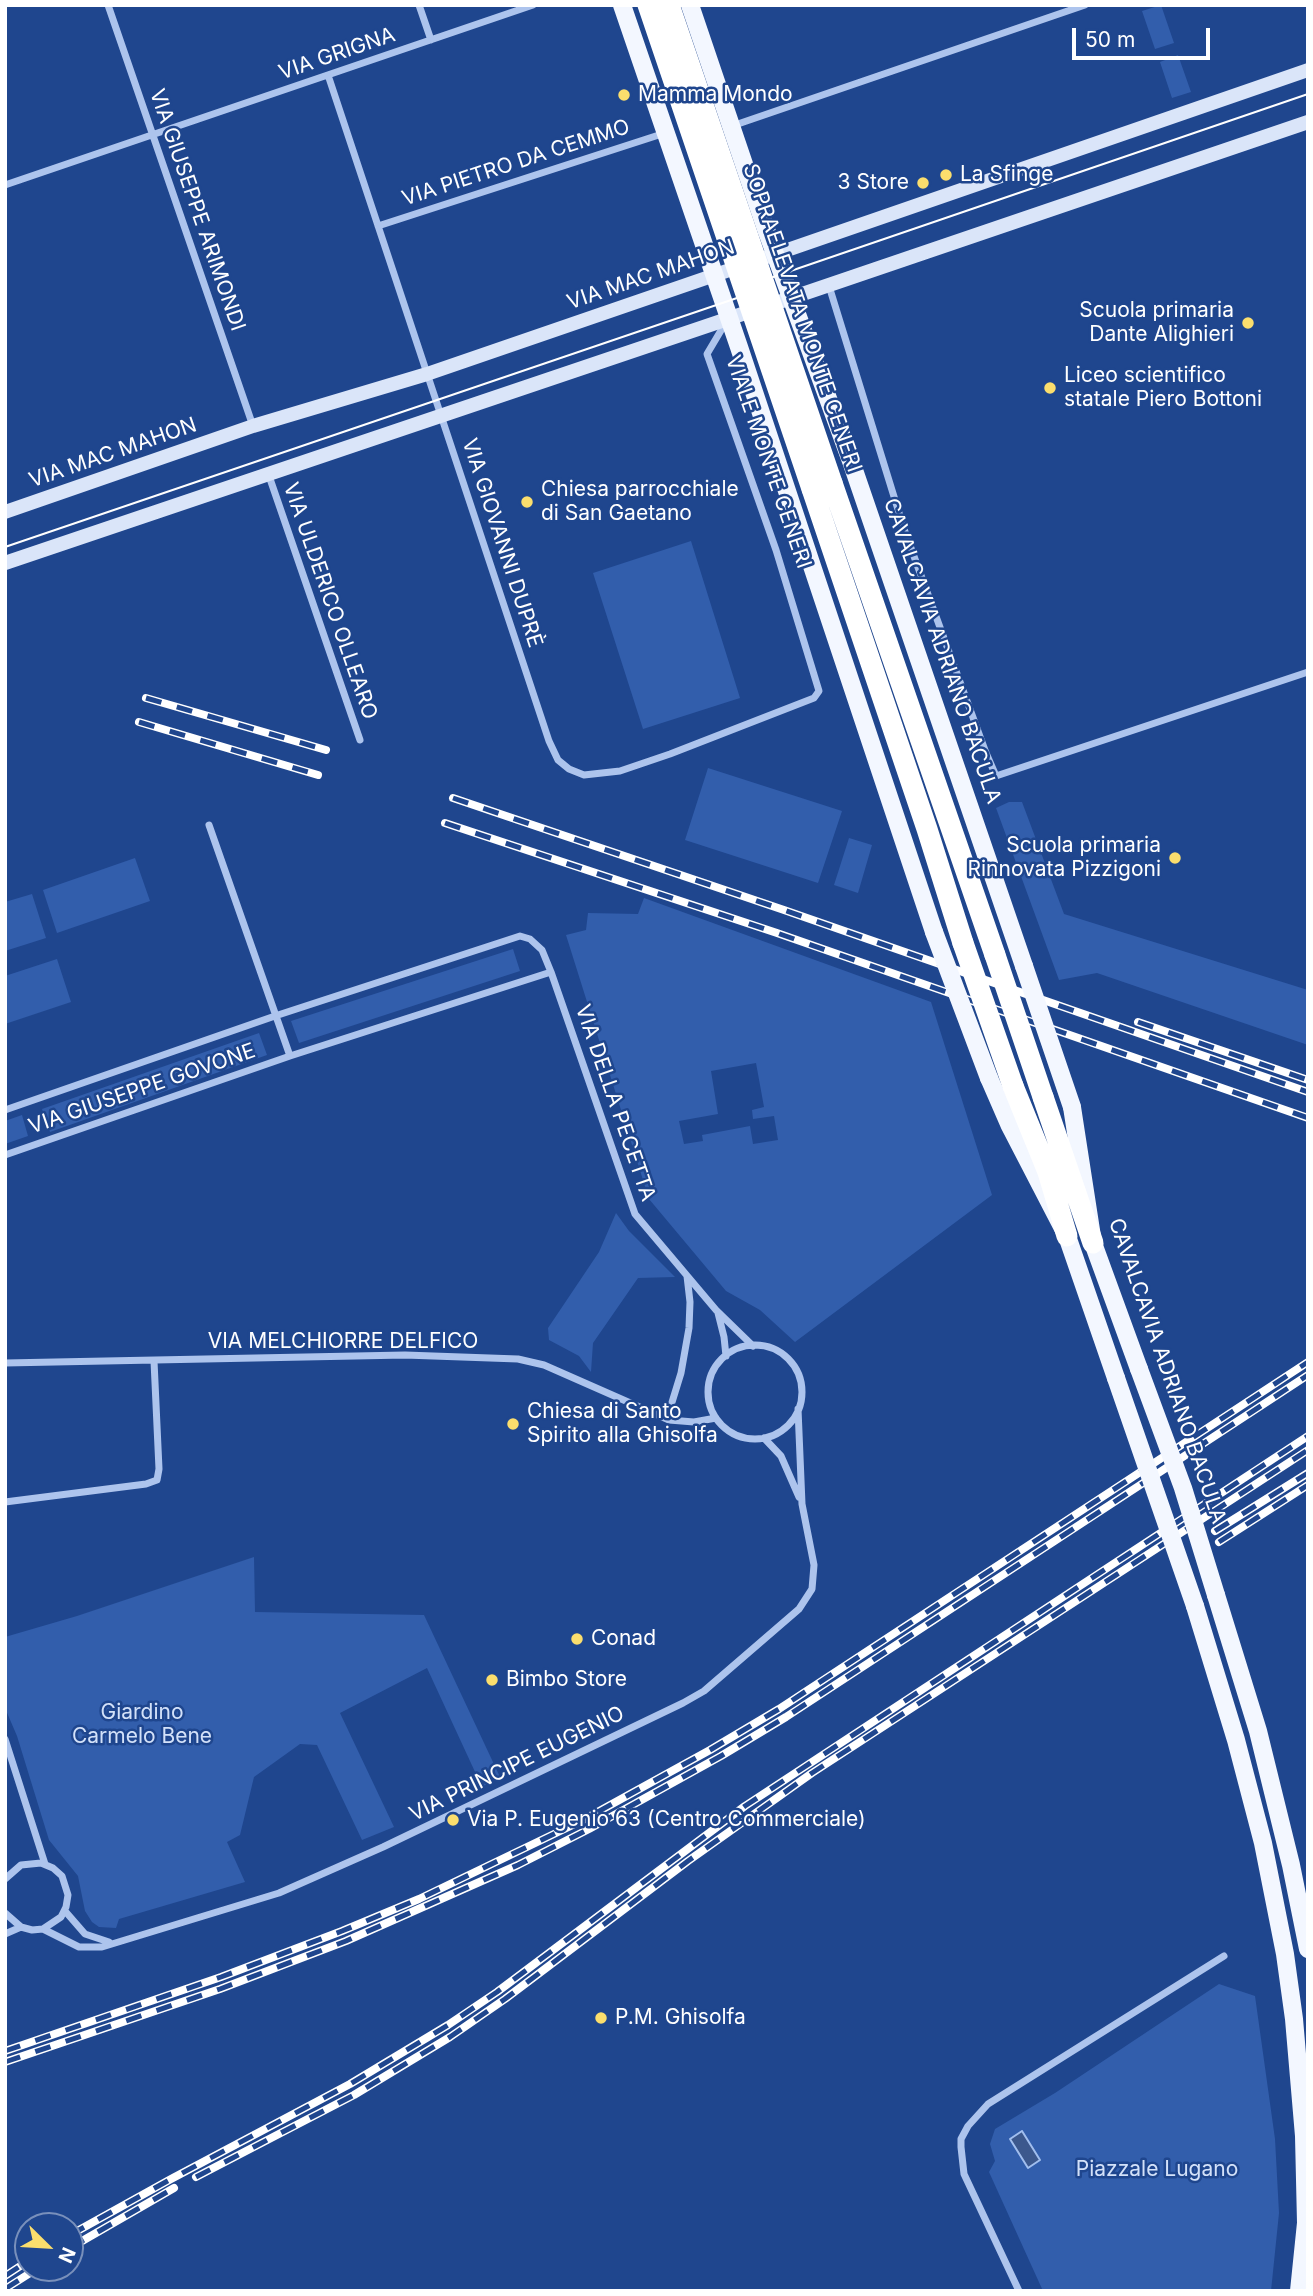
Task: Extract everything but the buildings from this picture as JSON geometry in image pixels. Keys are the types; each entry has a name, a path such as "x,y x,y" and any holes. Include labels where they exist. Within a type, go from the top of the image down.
{"highway":[{"name":"SOPRAELEVATA MONTE CENERI","path":"648,5 995,955 1093,1243"},
{"name":"SOPRAELEVATA MONTE CENERI","path":"669,5 822,486 963,943 1013,1086 1048,1172 1067,1236"}],"main road":[{"path":"622,5 934,932 1009,1124 1067,1236 1195,1606 1236,1741 1263,1843 1278,1915 1294,2019 1303,2115 1307,2219 1299,2291"},
{"path":"690,5 791,297"},
{"name":"VIA MAC MAHON","path":"5,512 253,426 427,374 1308,70"},
{"path":"5,563 1308,122"},
{"path":"691,209 710,220 728,219 745,205 752,185"},
{"name":"CAVALCAVIA ADRIANO BACULA","path":"791,297 852,464 1072,1107 1093,1243 1183,1488 1258,1731 1291,1865 1308,1949"}],"street":[{"name":"VIA GIUSEPPE ARIMONDI","path":"108,5 253,426"},
{"path":"418,5 431,40"},
{"name":"VIA GRIGNA","path":"5,185 533,5"},
{"path":"732,126 1085,5"},
{"name":"VIA GIOVANNI DUPRÈ","path":"328,75 549,741 558,760 569,769 584,775 620,771 814,698"},
{"name":"VIA PIETRO DA CEMMO","path":"378,226 665,133"},
{"path":"829,285 904,529 996,776 1308,672"},
{"name":"VIALE MONTE CENERI","path":"729,319 707,354 772,538 818,683 819,691 814,698"},
{"name":"VIA ULDERICO OLLEARO","path":"267,473 360,740"},
{"path":"209,825 275,1016"},
{"name":"VIA GIUSEPPE GOVONE","path":"5,1110 275,1016 520,936"},
{"name":"VIA DELLA PECETTA","path":"520,936 530,939 541,950 551,972 629,1199 646,1228 716,1310 753,1346 775,1350 793,1365 801,1387 798,1409"},
{"name":"VIA GIUSEPPE GOVONE","path":"5,1155 290,1056 551,972"},
{"name":"VIA GIUSEPPE GOVONE","path":"275,1016 290,1056"},
{"path":"670,1420 669,1412 681,1373 689,1328 690,1302 686,1275"},
{"name":"VIA DELLA PECETTA","path":"716,1310 724,1336 726,1356"},
{"path":"753,1346 726,1356 715,1369 709,1385 710,1402 716,1418 736,1435 764,1438 785,1428 798,1409"},
{"name":"VIA MELCHIORRE DELFICO","path":"5,1363 405,1355 518,1359 544,1365 670,1420 694,1422 716,1418"},
{"path":"5,1502 146,1484 157,1480 159,1469 154,1361"},
{"name":"VIA PRINCIPE EUGENIO","path":"5,1934 21,1927 43,1929 61,1940 85,1948 121,1942 250,1903 311,1880 696,1696 794,1614 808,1598 814,1583 815,1570 802,1504 798,1409"},
{"name":"VIA PRINCIPE EUGENIO","path":"764,1438 781,1455 802,1504"},
{"path":"5,1739 45,1864"},
{"path":"5,1879 13,1870 25,1864 45,1864 59,1873 66,1883 68,1895 65,1911 59,1920 43,1929"},
{"name":"VIA PRINCIPE EUGENIO","path":"65,1911 85,1934 105,1942 121,1942"},
{"path":"5,1913 21,1927"},
{"path":"1019,2291 964,2174 961,2139 968,2126 988,2104 1224,1956"}],"green space":[{"path":"1161,5 1174,43 1155,49 1142,11"},
{"path":"1178,55 1191,92 1172,98 1160,62"},
{"path":"691,541 740,698 643,729 593,573"},
{"path":"708,768 842,811 818,883 685,840"},
{"path":"1009,802 1022,802 1064,914 1308,990 1308,1045 1097,973 1059,980 996,808"},
{"path":"849,838 872,845 858,893 834,885"},
{"path":"135,858 150,901 57,933 43,890"},
{"path":"32,894 46,938 5,951 5,902"},
{"path":"644,898 931,1002 992,1195 795,1342 760,1310 726,1291 649,1199 566,935 586,930 588,913 638,914","holes":["756,1063 764,1107 752,1110 753,1119 774,1116 778,1140 753,1144 750,1126 702,1135 703,1141 684,1144 679,1121 718,1114 711,1071"]},
{"path":"513,949 520,971 299,1043 291,1021"},
{"path":"57,959 71,1002 5,1024 5,976"},
{"path":"259,1033 267,1055 50,1132 42,1109"},
{"path":"22,1115 28,1136 5,1144 5,1121"},
{"path":"616,1213 629,1231 675,1277 638,1278 593,1343 591,1372 579,1356 549,1340 548,1328 599,1252"},
{"name":"Giardino Carmelo Bene","path":"254,1557 255,1612 424,1615 500,1777 482,1787 427,1668 340,1713 394,1827 362,1840 317,1745 300,1744 254,1777 240,1835 227,1842 245,1882 119,1919 116,1928 99,1927 85,1911 78,1876 49,1840 17,1736 5,1708 5,1637"},
{"name":"Piazzale Lugano","path":"1219,1984 1255,1996 1275,2139 1279,2213 1271,2291 1043,2291 989,2172 995,2161 990,2144 995,2129 1055,2093"}],"shaded area":[{"path":"1022,2131 1040,2160 1028,2168 1010,2139"}],"tram line":[{"path":"773,277 1308,94"},
{"path":"5,547 737,298"}],"railway":[{"path":"146,698 326,750"},
{"path":"139,722 318,775"},
{"path":"453,798 1308,1092"},
{"path":"445,823 777,933 1308,1118"},
{"path":"1138,1022 1308,1080"},
{"path":"5,2051 221,1977 342,1931 419,1899 583,1820 779,1709 1308,1362"},
{"path":"5,2062 220,1989 346,1941 518,1865 589,1829 786,1717 1308,1375"},
{"path":"84,2227 350,2084 448,2025 497,1992 745,1806 1308,1436"},
{"path":"196,2177 354,2095 450,2037 812,1773 1308,1450"},
{"path":"1215,1531 1308,1473"},
{"path":"1219,1542 1308,1485"},
{"path":"84,2240 174,2188"},
{"path":"5,2276 14,2270"},
{"path":"5,2289 16,2282"}],"place":[{"name":"Mamma Mondo","path":"624,95"},
{"name":"La Sfinge","path":"946,175"},
{"name":"3 Store","path":"923,183"},
{"name":"Scuola primaria Dante Alighieri","path":"1248,323"},
{"name":"Liceo scientifico statale Piero Bottoni","path":"1050,388"},
{"name":"Chiesa parrocchiale di San Gaetano","path":"527,502"},
{"name":"Scuola primaria Rinnovata Pizzigoni","path":"1175,858"},
{"name":"Chiesa di Santo Spirito alla Ghisolfa","path":"513,1424"},
{"name":"Conad","path":"577,1639"},
{"name":"Bimbo Store","path":"492,1680"},
{"name":"Via P. Eugenio 63 (Centro Commerciale)","path":"453,1820"},
{"name":"P.M. Ghisolfa","path":"601,2018"}]}
